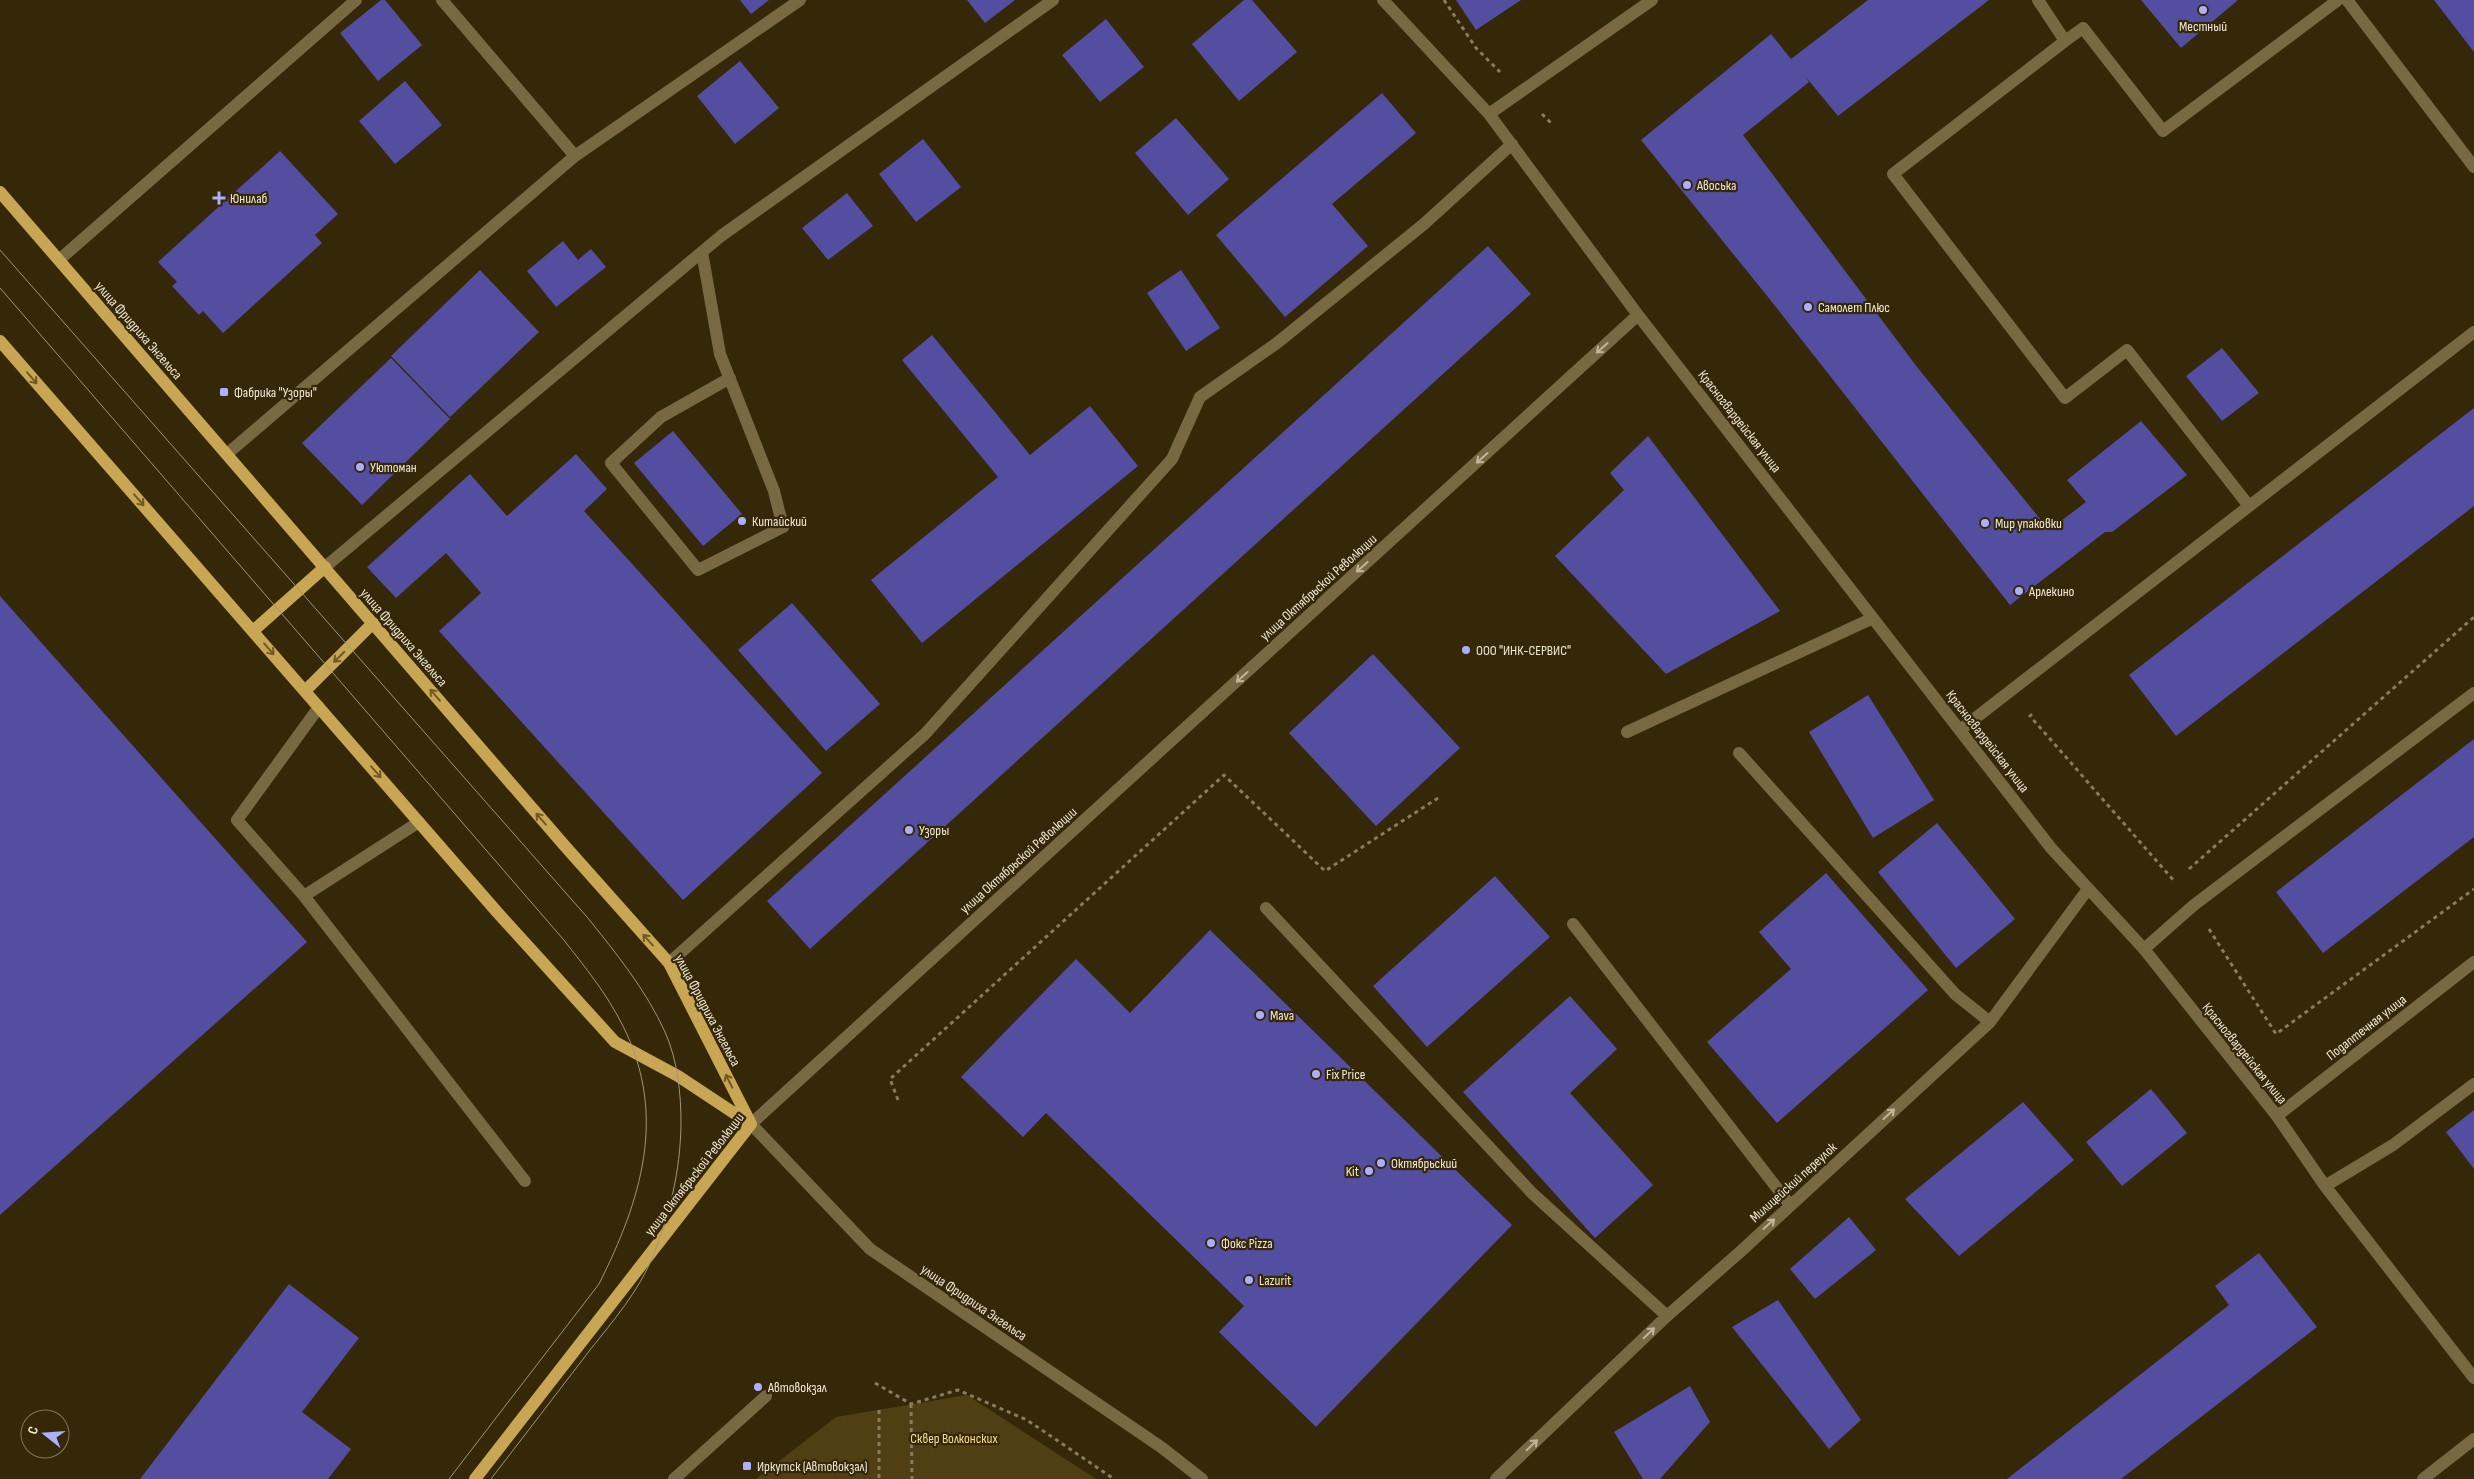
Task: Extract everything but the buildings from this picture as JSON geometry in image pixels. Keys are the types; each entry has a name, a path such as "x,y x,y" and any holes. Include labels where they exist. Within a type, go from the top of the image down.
{"main road":[{"name":"улица Фридриха Энгельса","path":"0,192 668,963 751,1124"},
{"name":"улица Фридриха Энгельса","path":"0,341 419,822 615,1042 678,1076 751,1124"},
{"path":"253,631 325,567"},
{"path":"305,691 373,623"},
{"name":"улица Октябрьской Революции","path":"475,1479 751,1124"}],"street":[{"path":"59,260 356,0"},
{"path":"442,0 575,156"},
{"path":"227,454 575,156 800,0"},
{"path":"325,567 702,252 1053,0"},
{"name":"Красногвардейская улица","path":"1383,0 1489,114 1638,315 2051,848 2144,949 2276,1116 2325,1186 2474,1378"},
{"path":"1489,114 1652,0"},
{"path":"2038,0 2065,41"},
{"path":"2249,506 2127,350 2065,398 1892,174 2082,28 2163,131 2338,0"},
{"path":"2347,0 2474,167"},
{"path":"668,963 925,734 1172,459 1200,397 1276,343 1424,224 1512,144"},
{"path":"702,252 720,354 730,378 774,491 783,527 698,570 611,463 660,417 730,378"},
{"name":"улица Октябрьской Революции","path":"751,1124 1638,315"},
{"path":"1960,730 2474,332"},
{"path":"1627,732 1873,618"},
{"path":"2144,949 2194,905 2474,693"},
{"path":"319,707 237,820 304,896 526,1181"},
{"path":"1739,753 1955,994 1990,1022"},
{"path":"304,896 419,822"},
{"name":"Милицейский переулок","path":"1496,1479 1666,1316 1990,1022 2088,889"},
{"path":"1266,908 1532,1193 1666,1316"},
{"path":"1573,924 1790,1205"},
{"name":"Подаптечная улица","path":"2276,1116 2474,962"},
{"path":"2325,1186 2393,1145 2474,1084"},
{"name":"улица Фридриха Энгельса","path":"751,1124 870,1249 1161,1447 1202,1479"},
{"path":"674,1479 766,1396"},
{"path":"2423,1479 2474,1439"}],"path":[{"path":"1444,0 1476,48 1552,124"},
{"path":"2183,874 2474,616"},
{"path":"2030,716 2174,882 2179,878"},
{"path":"898,1100 890,1079 1224,775 1325,871 1438,798"},
{"path":"2209,929 2276,1034 2474,889"},
{"path":"875,1383 912,1404 958,1390 1027,1420 1114,1479"},
{"path":"912,1404 912,1479"},
{"path":"879,1410 879,1479"}],"green space":[{"name":"Сквер Волконских","path":"967,1395 1096,1479 756,1479 836,1417"}],"tram line":[{"path":"0,250 587,917 640,987 665,1032 676,1066 681,1125 679,1160 673,1192 653,1256 625,1305 491,1479"},
{"path":"0,288 563,939 610,1003 623,1026 637,1059 644,1092 646,1125 644,1157 627,1221 614,1252 599,1284 449,1479"}],"place":[{"name":"Местный","path":"2203,10"},
{"name":"Авоська","path":"1687,185"},
{"name":"Юнилаб","path":"219,198"},
{"name":"Самолет Плюс","path":"1808,307"},
{"name":"Фабрика \"Узоры\"","path":"224,392"},
{"name":"Уютоман","path":"360,467"},
{"name":"Китайский","path":"742,521"},
{"name":"Мир упаковки","path":"1985,523"},
{"name":"Арлекино","path":"2019,591"},
{"name":"ООО \"ИНК-СЕРВИС\"","path":"1466,650"},
{"name":"Узоры","path":"909,830"},
{"name":"Mava","path":"1260,1015"},
{"name":"Fix Price","path":"1316,1074"},
{"name":"Октябрьский","path":"1381,1163"},
{"name":"Kit","path":"1369,1171"},
{"name":"Фокс Pizza","path":"1211,1243"},
{"name":"Lazurit","path":"1249,1280"},
{"name":"Автовокзал","path":"758,1387"},
{"name":"Иркутск (Автовокзал)","path":"747,1466"}]}
